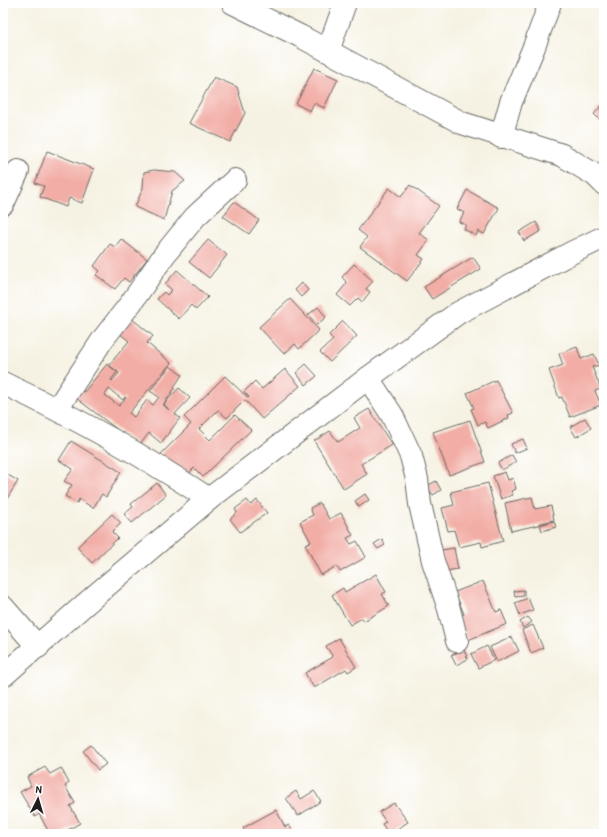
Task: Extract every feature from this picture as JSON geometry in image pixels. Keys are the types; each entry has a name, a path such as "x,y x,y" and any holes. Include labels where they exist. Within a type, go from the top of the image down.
{"street":[{"path":"233,3 328,51 462,123 501,137 562,155 595,175 604,184"},
{"path":"328,51 345,3"},
{"path":"501,137 511,102 534,47 550,3"},
{"path":"3,204 18,171"},
{"path":"57,409 102,339 131,303 166,254 195,217 235,180"},
{"path":"3,676 209,499 368,378 458,313 570,253 604,237"},
{"path":"368,378 392,415 411,456 433,561 449,609 457,641"},
{"path":"3,383 57,409 167,471 209,499"},
{"path":"3,607 38,647"}],"building":[{"path":"258,3 268,3 263,8"},
{"path":"314,68 338,79 324,108 314,103 310,111 296,104"},
{"path":"214,77 237,87 245,113 230,142 189,123"},
{"path":"604,103 604,124 594,114"},
{"path":"47,151 94,169 82,203 69,198 66,207 40,197 44,186 35,183"},
{"path":"154,170 175,172 185,181 172,191 164,220 135,207 143,188 144,172"},
{"path":"410,185 439,206 419,233 429,240 418,255 424,259 407,281 360,247 367,237 358,230 389,188 401,197"},
{"path":"467,190 499,208 484,234 478,231 476,236 464,229 466,225 459,222 464,213 457,209"},
{"path":"234,202 259,220 249,234 223,216"},
{"path":"536,222 541,231 524,241 519,232"},
{"path":"121,239 147,259 129,282 124,278 115,289 96,275 100,271 94,266 110,244 115,247"},
{"path":"208,240 227,255 209,278 189,262"},
{"path":"473,257 481,269 432,299 424,287"},
{"path":"354,264 373,281 366,289 370,292 362,302 358,298 350,306 337,295 347,283 342,277"},
{"path":"177,270 208,297 196,310 191,305 179,319 157,299 164,292 167,295 172,290 165,284"},
{"path":"302,283 308,290 301,297 295,290"},
{"path":"290,299 319,330 299,349 295,344 284,354 259,327"},
{"path":"318,307 326,317 317,325 308,315"},
{"path":"131,318 153,336 147,343 171,363 129,413 134,417 147,400 153,405 159,397 150,391 170,366 182,375 163,405 169,410 164,404 179,388 190,398 175,414 180,418 161,443 149,433 139,446 76,398 82,391 84,392 107,364 117,372 111,380 112,381 119,373 109,365 129,341 119,333","holes":["109,389 123,400 125,397 126,398 119,406 105,395"]},
{"path":"343,321 357,336 330,362 320,352 333,340 329,335"},
{"path":"577,347 581,359 594,354 599,365 592,367 601,389 595,391 601,405 570,417 562,397 559,398 549,370 563,365 559,354"},
{"path":"306,364 317,376 306,385 296,373"},
{"path":"285,369 300,386 262,419 245,400 227,418 218,410 199,429 210,440 235,415 251,430 203,477 194,468 185,478 161,454 191,424 184,417 225,376 248,398 249,397 244,392 255,381 262,389"},
{"path":"496,380 513,413 508,415 509,418 488,428 485,422 478,425 471,409 474,408 467,393"},
{"path":"369,409 392,445 361,464 367,474 344,489 314,441 330,431 338,442 360,428 354,418"},
{"path":"585,418 591,428 576,437 570,427"},
{"path":"470,420 485,462 449,475 433,432"},
{"path":"523,439 527,448 515,453 511,444"},
{"path":"71,441 121,472 106,497 102,494 93,508 79,499 77,503 65,496 72,485 64,481 73,469 59,460"},
{"path":"512,455 516,462 502,470 498,463"},
{"path":"3,472 18,481 3,505"},
{"path":"505,472 508,480 513,478 516,489 511,491 513,495 501,499 493,476"},
{"path":"436,481 441,490 433,495 427,486"},
{"path":"157,483 166,495 132,523 124,514 133,507 131,504"},
{"path":"488,483 503,541 482,547 481,542 459,547 454,530 448,531 442,508 454,505 451,492"},
{"path":"365,494 369,500 359,507 355,501"},
{"path":"532,497 535,509 551,506 554,520 511,531 505,503"},
{"path":"247,500 251,505 257,500 267,513 240,532 230,519 237,513 235,509"},
{"path":"320,503 329,519 341,513 353,535 347,538 351,544 357,541 366,557 340,572 337,566 321,575 305,544 311,542 300,522 313,515 310,508"},
{"path":"112,514 121,523 112,532 118,538 92,563 77,547"},
{"path":"554,521 556,527 542,531 540,525"},
{"path":"382,539 385,545 378,549 374,544"},
{"path":"454,548 458,569 445,571 442,550"},
{"path":"376,574 386,592 382,594 389,606 364,621 362,618 350,625 332,595 343,588 345,592"},
{"path":"483,581 496,612 501,610 507,624 468,640 458,616 464,614 455,592"},
{"path":"524,590 524,596 515,597 514,591"},
{"path":"528,598 533,610 520,615 515,603"},
{"path":"528,617 532,622 523,628 520,622"},
{"path":"533,625 543,648 531,653 522,630"},
{"path":"512,637 519,651 497,662 490,647"},
{"path":"339,638 356,667 348,672 346,669 314,688 305,673 333,657 326,646"},
{"path":"487,646 494,660 478,668 471,654"},
{"path":"464,650 468,659 456,665 451,655"},
{"path":"91,745 106,764 98,770 83,751"},
{"path":"45,767 50,774 61,768 69,783 65,786 75,803 70,806 80,823 61,834 50,834 39,814 35,817 20,792 31,786 27,777"},
{"path":"296,791 301,799 314,791 321,801 298,816 286,798"},
{"path":"394,803 408,822 389,834 382,824 386,822 379,812"},
{"path":"276,810 285,827 289,825 294,834 246,834 243,828"}]}
